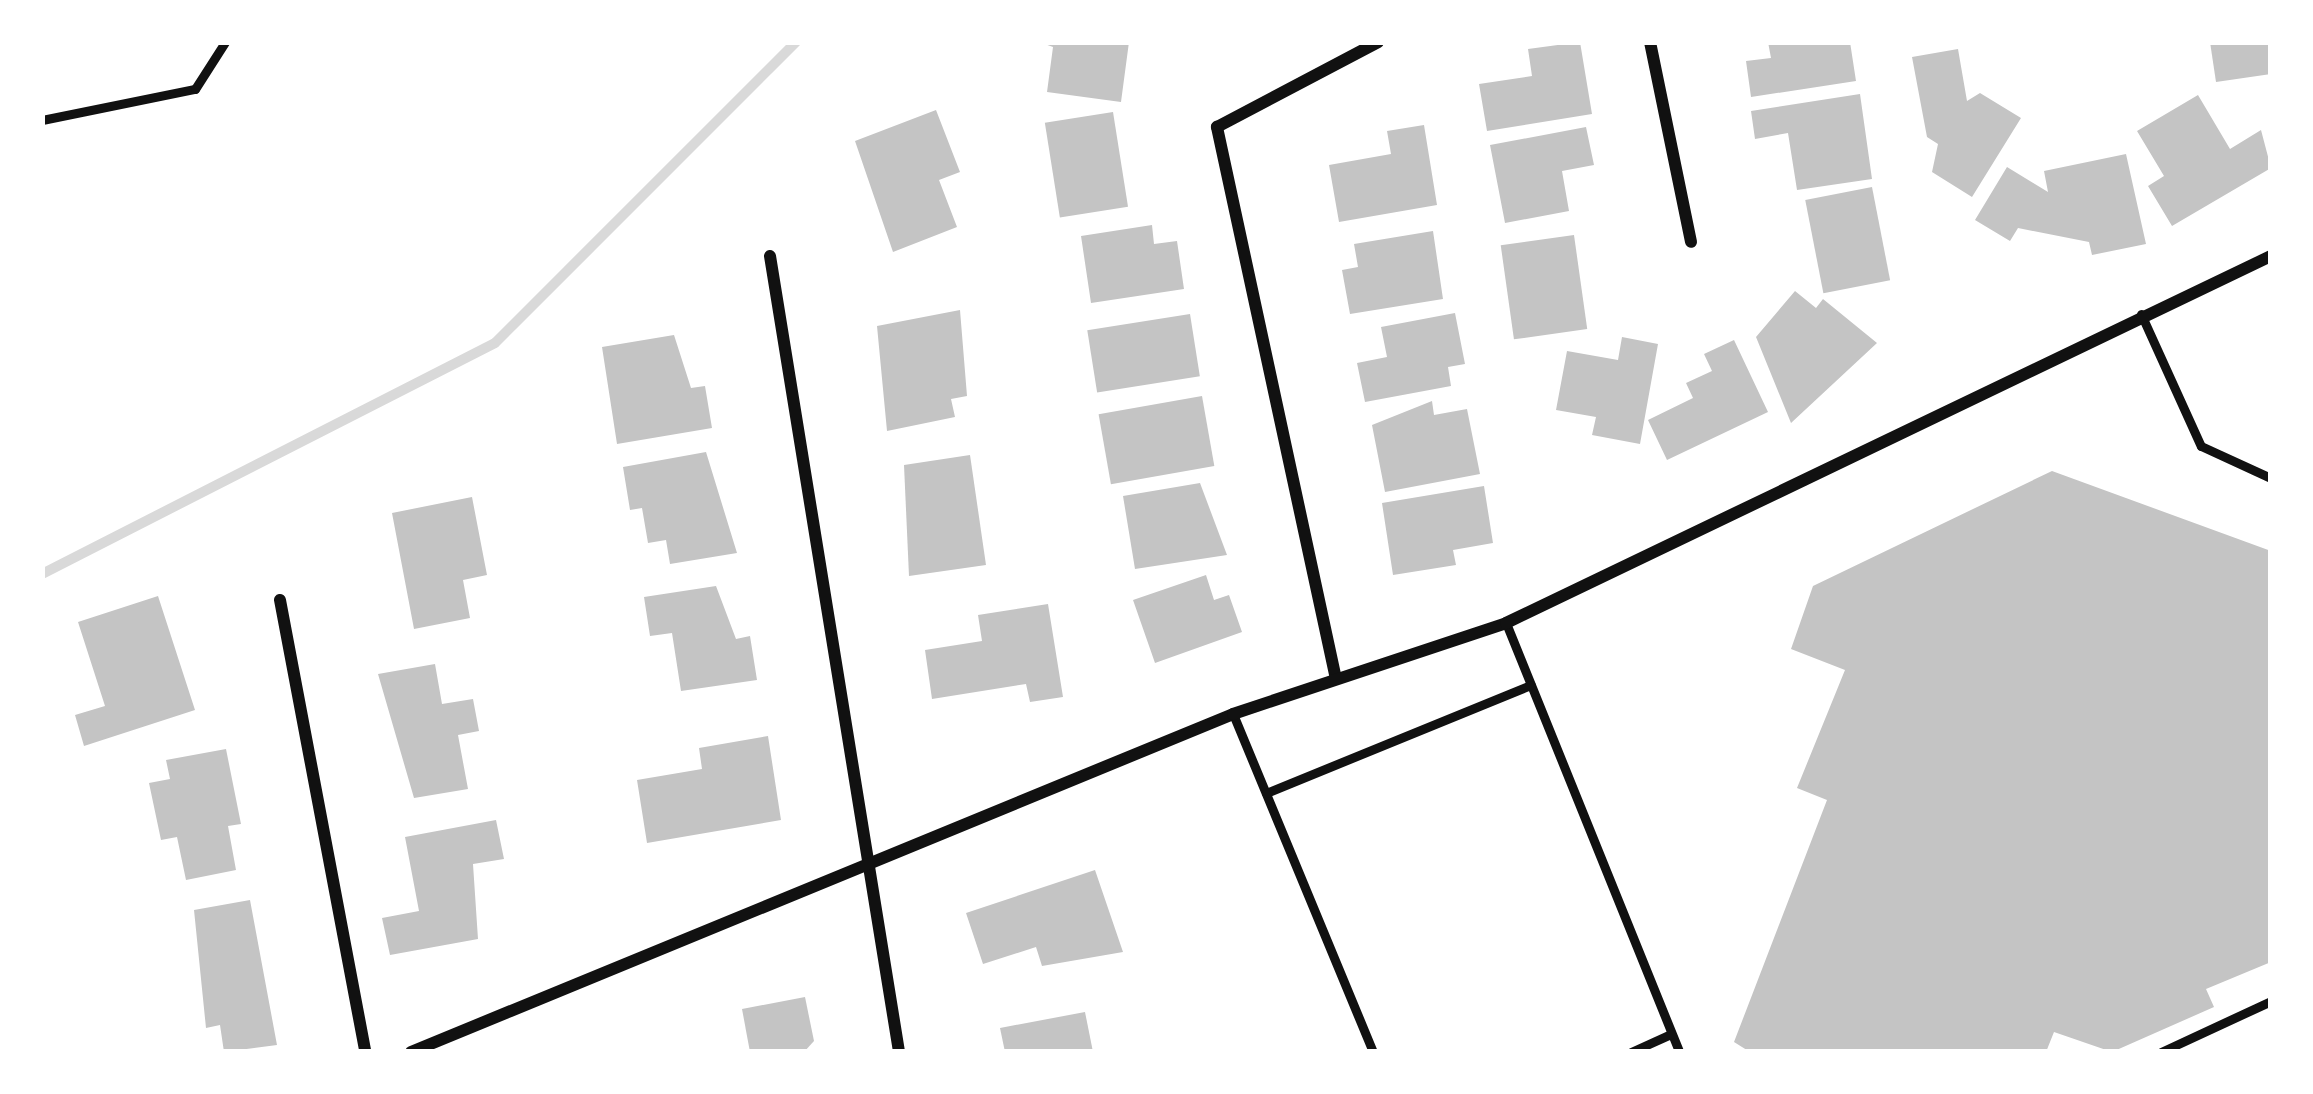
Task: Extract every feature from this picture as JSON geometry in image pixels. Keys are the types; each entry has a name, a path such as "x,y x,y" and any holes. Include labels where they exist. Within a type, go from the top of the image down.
{"street":[{"path":"1336,679 1217,128 1378,42"},
{"path":"1650,42 1691,242"},
{"path":"770,256 898,1052"},
{"path":"411,1052 1232,714 1506,623 2140,314 2271,256"},
{"path":"280,600 364,1052"}],"lane":[{"path":"42,120 195,89 225,42"},
{"path":"2140,314 2201,446 2271,478"},
{"path":"1506,623 1679,1052"},
{"path":"1266,793 1531,685"},
{"path":"1232,714 1373,1052"},
{"path":"2161,1052 2271,1001"},
{"path":"1631,1052 1672,1034"}],"building":[{"path":"1039,42 1129,42 1121,102 1047,92 1053,47"},
{"path":"1580,42 1592,114 1487,131 1479,84 1532,76 1528,49"},
{"path":"1768,42 1850,42 1856,81 1751,97 1746,61 1771,58"},
{"path":"2210,42 2271,42 2271,74 2216,82"},
{"path":"1958,49 1967,101 1980,93 2021,118 1972,197 1932,172 1938,144 1927,137 1912,57"},
{"path":"1860,94 1872,179 1797,190 1788,133 1755,139 1751,111"},
{"path":"2198,95 2230,149 2261,130 2271,168 2172,226 2148,186 2164,176 2137,131"},
{"path":"936,110 960,172 939,180 957,227 893,252 855,141"},
{"path":"1113,112 1128,207 1060,218 1045,123"},
{"path":"1424,125 1437,205 1339,222 1329,165 1391,154 1387,131"},
{"path":"1586,127 1594,165 1562,171 1569,211 1505,223 1490,145"},
{"path":"2126,154 2146,244 2092,255 2089,242 2018,228 2010,241 1975,220 2007,167 2048,192 2044,171"},
{"path":"1872,187 1890,280 1823,293 1805,200"},
{"path":"1152,225 1154,244 1177,241 1184,289 1091,303 1081,236"},
{"path":"1433,231 1443,299 1350,314 1342,270 1358,267 1354,244"},
{"path":"1574,235 1587,329 1514,339 1501,245"},
{"path":"1795,291 1816,308 1823,299 1877,343 1791,423 1756,337"},
{"path":"960,310 967,396 951,399 955,417 887,431 877,326"},
{"path":"1455,313 1465,364 1448,367 1451,386 1365,402 1357,363 1387,357 1381,327"},
{"path":"1190,314 1200,376 1097,392 1087,330"},
{"path":"674,335 691,388 705,386 712,428 617,444 602,347"},
{"path":"1622,337 1658,344 1640,444 1592,435 1596,417 1556,410 1567,351 1618,360"},
{"path":"1734,340 1768,412 1667,460 1648,420 1693,398 1686,383 1712,371 1704,354"},
{"path":"1202,396 1214,466 1111,484 1099,414"},
{"path":"1432,401 1434,415 1467,409 1480,474 1385,492 1372,425"},
{"path":"706,452 737,553 670,564 666,540 648,543 642,508 630,510 623,467"},
{"path":"970,455 986,565 909,576 904,465"},
{"path":"2052,471 2271,551 2271,962 2206,989 2214,1007 2112,1052 2054,1032 2046,1052 1750,1052 1734,1042 1827,800 1797,788 1845,670 1791,649 1813,586"},
{"path":"1200,483 1227,555 1135,569 1123,496"},
{"path":"1484,486 1493,543 1453,550 1456,565 1393,575 1382,503"},
{"path":"472,497 487,575 463,580 470,618 414,629 392,513"},
{"path":"1206,575 1214,600 1229,595 1242,632 1155,663 1133,600"},
{"path":"716,586 736,639 750,636 757,680 681,691 672,633 650,636 644,597"},
{"path":"158,596 195,710 84,746 75,715 105,706 78,622"},
{"path":"1048,604 1063,697 1030,702 1026,684 932,699 925,650 982,641 978,615"},
{"path":"435,664 442,704 473,699 479,731 458,735 468,789 414,798 378,674"},
{"path":"768,736 781,820 647,843 637,780 702,769 699,748"},
{"path":"226,749 241,824 228,826 236,870 186,880 177,837 161,840 149,783 170,779 166,760"},
{"path":"496,820 504,859 473,864 478,939 390,955 382,918 419,911 405,837"},
{"path":"1095,870 1123,952 1042,966 1036,947 983,964 966,913"},
{"path":"250,900 277,1045 224,1052 220,1025 206,1028 194,910"},
{"path":"805,997 814,1041 804,1052 750,1052 742,1009"},
{"path":"1085,1012 1093,1052 1005,1052 1000,1028"}],"waterway":[{"path":"42,574 495,343 796,42"}]}
